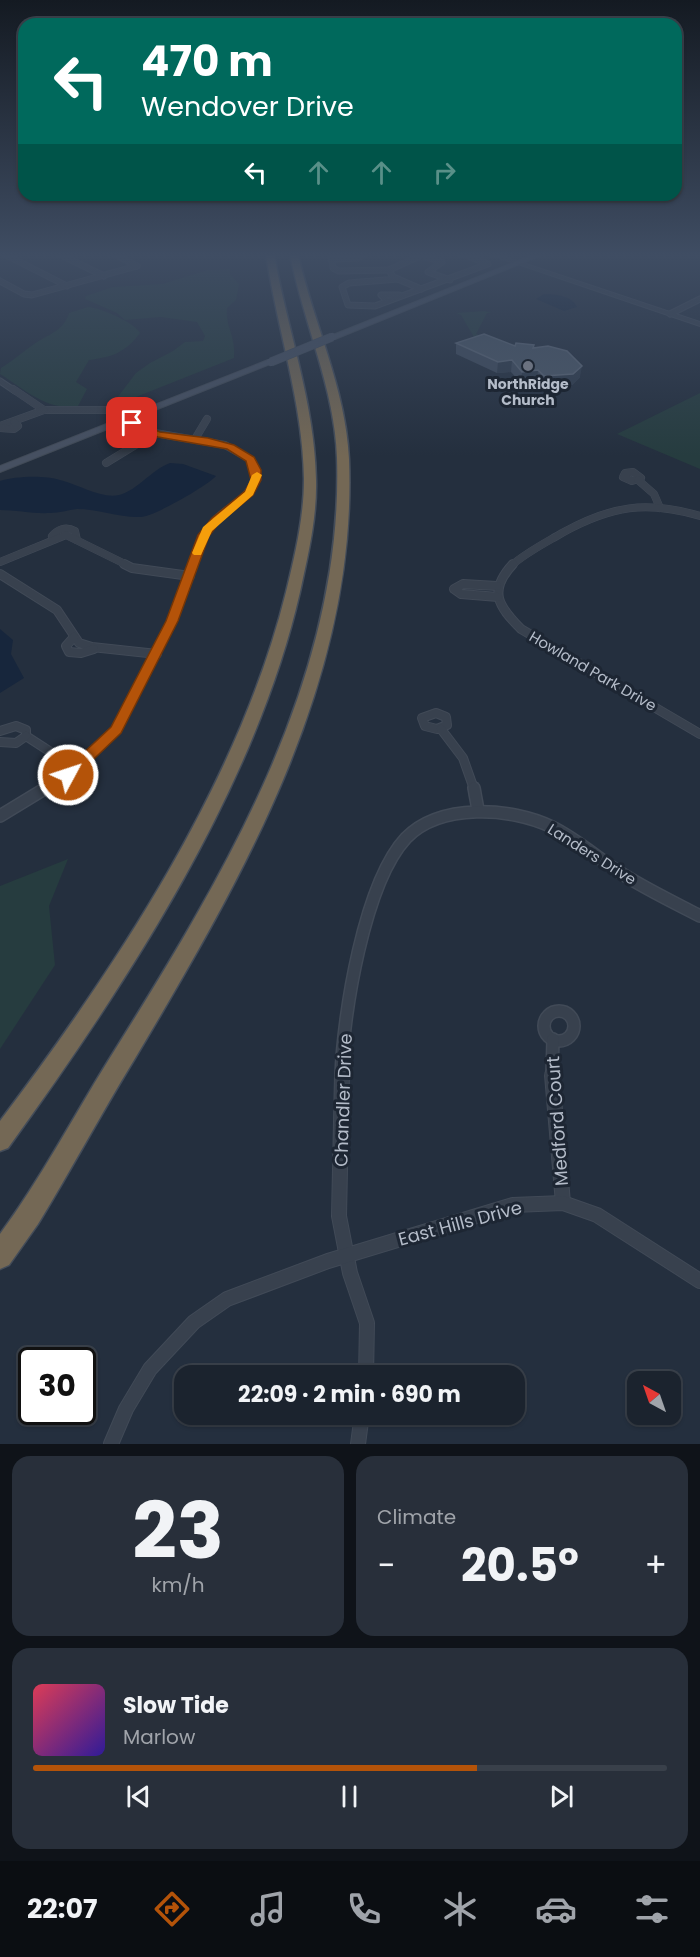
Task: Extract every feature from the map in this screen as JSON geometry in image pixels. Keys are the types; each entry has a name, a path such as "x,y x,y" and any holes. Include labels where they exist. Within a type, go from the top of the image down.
{"highway":[{"path":"0,1140 132,947 180,866 244,738 275,659 293,600 303,545 310,480 302,414 283,321"},
{"path":"0,1256 178,969 227,880 275,777 316,664 335,580 342,521 343,456 312,321"}],"main road":[{"path":"0,469 373,321"}],"street":[{"path":"0,381 44,410"},
{"path":"0,427 15,428 18,426 14,422 44,410 66,412 107,410 154,433 220,443 240,452 253,463 257,476 250,493 207,530 157,654 117,729 77,769 0,816"},
{"path":"195,439 207,419"},
{"path":"106,463 154,433"},
{"path":"638,480 654,494 660,508"},
{"path":"498,597 461,594 454,589 460,584 497,586 502,573 516,560 592,517 622,508 660,508 700,516"},
{"path":"0,562 64,535 132,568 190,576"},
{"path":"0,574 57,610 74,637 85,646 157,654"},
{"name":"Howland Park Drive","path":"497,586 498,597 507,616 521,629 700,734"},
{"path":"74,637 66,645 71,653 98,648"},
{"path":"0,731 11,726 20,726 26,730 26,736"},
{"path":"441,729 461,751 469,765 478,810"},
{"path":"26,736 77,769"},
{"path":"0,742 16,743 26,736"},
{"name":"Landers Drive","path":"478,810 509,813 552,827 625,876 700,916"},
{"name":"Chandler Drive","path":"366,1365 367,1323 345,1256 339,1216 342,1047 358,956 375,895 388,862 407,837 424,826 447,817 478,810"},
{"name":"Medford Court","path":"553,1039 551,1059 563,1203"},
{"name":"East Hills Drive","path":"111,1444 137,1388 165,1351 194,1322 210,1310 245,1290 345,1256 513,1205 563,1203 597,1215 626,1231 700,1281"},
{"path":"358,1444 361,1425"}],"green space":[{"path":"66,321 126,321 140,333 118,353 89,360 76,382 87,389 78,406 57,406 46,402 0,374 1,368"},
{"path":"193,321 228,321 234,358 131,399 117,398 136,373 150,363 185,342 203,341 205,336 197,322"},
{"path":"465,321 483,321 476,334 480,335 478,339 471,339 474,337"},
{"path":"700,393 700,469 617,434"},
{"path":"68,859 49,906 55,965 0,1049 0,886"}],"water":[{"path":"170,463 183,464 216,476 180,500 157,512 141,517 85,509 57,513 0,510 0,481 6,479 54,478 112,496 132,489"},
{"path":"0,629 13,640 11,654 24,678 0,693"}],"building":[{"path":"484,334 515,346 516,343 534,345 533,348 548,346 567,351 582,366 573,374 544,376 538,370 522,372 512,360 498,362 456,343"}],"slow traffic":[{"path":"197,553 210,526 250,493 257,475"}],"place":[{"name":"NorthRidge Church","path":"528,366"}],"route":[{"path":"68,775 106,742 117,729 162,645 204,535 215,520 250,493 257,476 250,459 230,447 220,443 149,432 132,423"}]}
